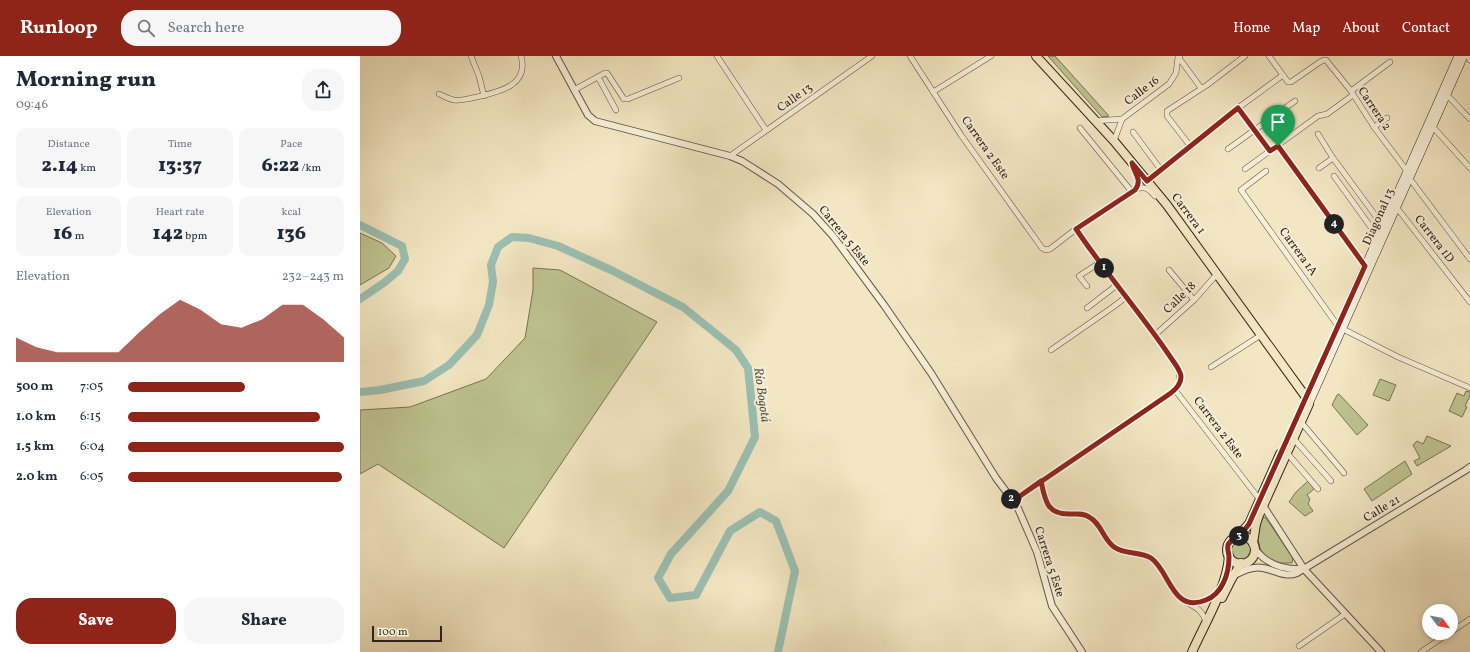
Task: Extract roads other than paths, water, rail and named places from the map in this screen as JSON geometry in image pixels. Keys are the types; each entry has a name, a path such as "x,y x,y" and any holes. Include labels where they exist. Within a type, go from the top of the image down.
{"main road":[{"name":"Carrera 1","path":"1036,56 1114,142 1167,205 1308,400"},
{"name":"Diagonal 13","path":"1341,328 1365,266 1458,56"},
{"name":"Diagonal 13","path":"1254,546 1256,524 1262,504 1308,400 1397,208 1464,56"},
{"name":"Diagonal 13","path":"1238,536 1249,524 1262,504 1301,422 1308,400"},
{"path":"1192,652 1227,573 1229,544 1232,539 1238,536 1247,537 1254,546 1254,554 1247,562 1241,563 1233,560 1229,556"},
{"path":"1198,652 1227,587 1241,563"}],"street":[{"path":"471,56 479,76 484,96"},
{"path":"439,94 446,98 456,100 484,96 507,89 513,85 521,72 521,56"},
{"name":"Carrera 5 Este","path":"557,56 588,115 595,122 730,156 742,161 778,184 813,214 833,236 884,305 931,373 1016,506 1039,558 1052,606 1082,652"},
{"path":"717,56 766,130"},
{"name":"Calle 13","path":"730,156 872,56"},
{"name":"Carrera 2 Este","path":"910,56 961,135 1042,248 1046,250 1050,249 1076,229"},
{"path":"933,92 991,56"},
{"path":"1191,147 1167,116 1166,112 1245,56"},
{"path":"1147,181 1238,108 1283,76 1269,56"},
{"path":"1468,56 1470,60"},
{"path":"1179,57 1201,88"},
{"name":"Calle 16","path":"1096,122 1122,118 1170,82 1176,73 1179,57"},
{"name":"Carrera 2","path":"1283,76 1288,82 1291,82 1326,60 1352,93 1374,128 1407,171"},
{"path":"1245,169 1318,116 1327,114 1390,62"},
{"path":"574,90 607,73 624,99 628,99 679,78"},
{"path":"598,77 616,110"},
{"path":"1447,95 1470,119"},
{"path":"1228,149 1295,101"},
{"path":"1238,108 1270,151"},
{"name":"Calle 16","path":"1114,142 1122,118"},
{"path":"1374,128 1387,118"},
{"path":"1433,127 1470,168"},
{"path":"1080,128 1133,191"},
{"path":"1133,132 1161,170"},
{"path":"1318,134 1333,158 1383,226"},
{"path":"1278,146 1365,266"},
{"path":"1319,168 1333,158"},
{"path":"1132,163 1133,170 1139,180 1138,186 1133,191"},
{"name":"Carrera 1A","path":"1266,171 1241,190 1341,328 1398,357 1470,388"},
{"path":"1334,176 1378,237"},
{"path":"1410,179 1470,259"},
{"path":"1009,497 1020,496 1175,390 1180,382 1180,371 1076,229 1133,191 1140,188 1147,188 1158,200 1167,205"},
{"name":"Carrera 1D","path":"1397,208 1470,302"},
{"path":"1087,286 1080,276 1099,262"},
{"path":"1169,270 1194,300"},
{"name":"Calle 18","path":"1155,335 1194,300 1217,274"},
{"path":"1087,308 1117,285"},
{"path":"1051,350 1126,297"},
{"path":"1212,367 1261,335"},
{"name":"Carrera 2 Este","path":"1175,390 1262,504 1304,569 1381,652"},
{"path":"1301,422 1344,473"},
{"path":"1293,438 1331,481"},
{"path":"1287,453 1318,489"},
{"name":"Calle 21","path":"1234,575 1243,570 1254,568 1264,568 1288,575 1297,573 1470,467"},
{"path":"1041,481 1046,501 1052,509 1062,514 1086,515 1094,520 1108,541 1115,548 1151,558 1157,564 1177,595 1199,609 1206,622"},
{"path":"1016,506 1020,496"},
{"path":"1254,546 1264,559 1270,563 1284,567 1304,569"},
{"path":"1284,567 1287,567 1293,563 1295,556 1294,553"},
{"path":"1188,602 1200,602 1207,600 1220,590"},
{"path":"1299,646 1345,614"},
{"path":"1458,627 1470,619"},
{"path":"1421,652 1438,640"}],"waterway":[{"name":"Río Bogotá","path":"360,225 402,246 405,259 398,271 360,299"},
{"name":"Río Bogotá","path":"360,392 380,390 424,381 449,365 477,335 489,305 493,282 491,265 498,247 512,237 529,238 558,246 611,270 683,307 736,350 748,368 755,437 728,491 671,554 658,578 670,598 696,595 730,531 760,512 776,521 795,571 778,652"}]}
